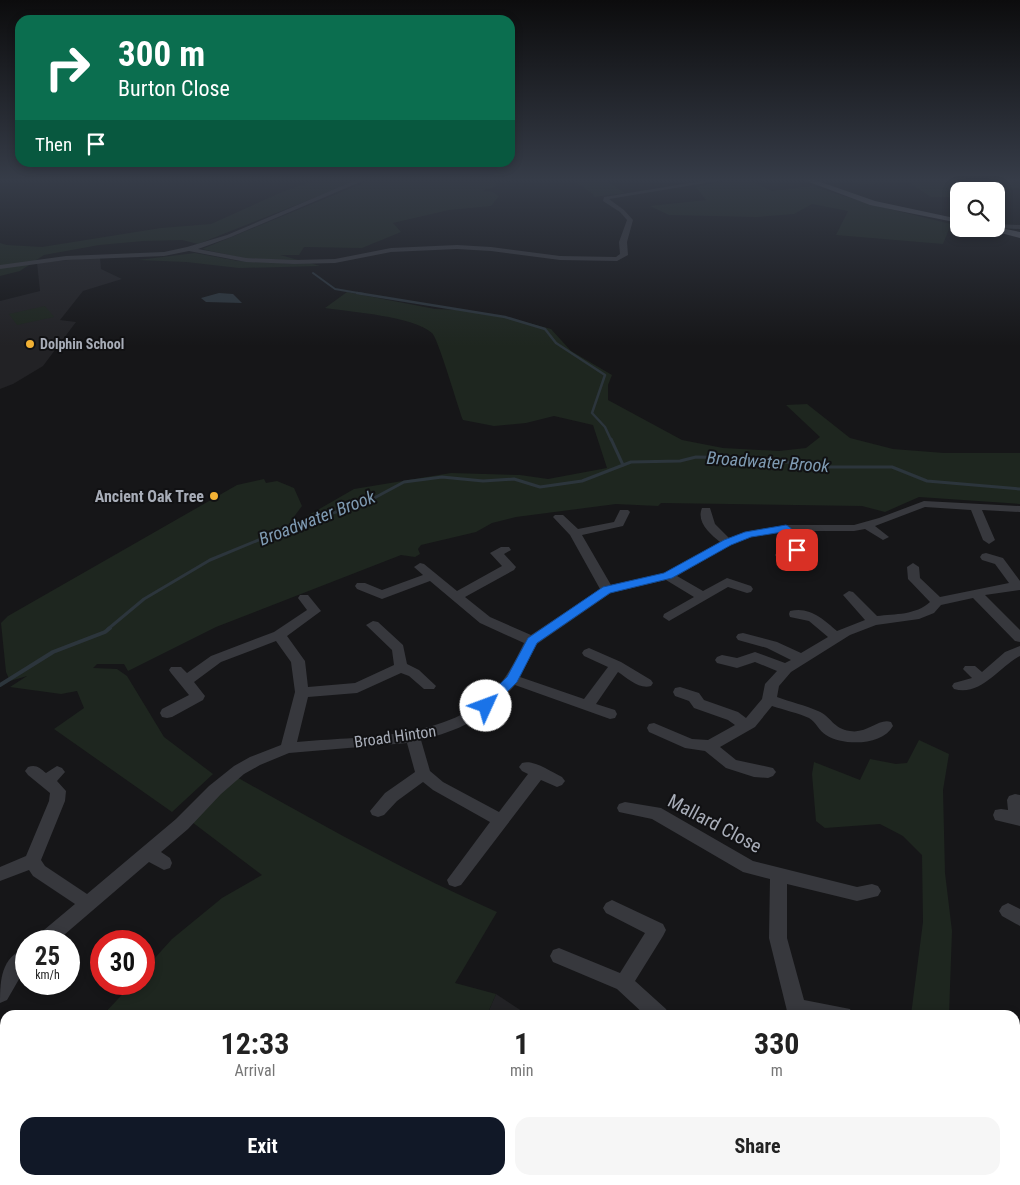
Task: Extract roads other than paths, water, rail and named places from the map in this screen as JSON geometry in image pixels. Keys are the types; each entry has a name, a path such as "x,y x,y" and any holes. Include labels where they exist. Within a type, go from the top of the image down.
{"street":[{"path":"0,267 66,258 164,254 189,250 231,235"},
{"path":"189,250 246,260 294,262 335,261 391,250 457,247 491,249 560,258 607,260 621,258 624,255 623,242 625,235"},
{"name":"Broad Hinton","path":"57,930 182,824 215,790 238,770 288,748 413,737 447,728 475,714 496,698 512,679 532,640 607,590 668,576 728,542 749,534 786,528 854,528 883,520 924,504 1020,510"},
{"path":"975,506 989,540"},
{"path":"706,510 705,518 714,532 728,542"},
{"path":"575,533 623,527 624,512"},
{"path":"559,517 575,533 607,590"},
{"path":"867,524 884,537"},
{"path":"786,528 797,550 812,559"},
{"path":"781,555 797,550"},
{"path":"456,596 515,566 501,552"},
{"path":"654,728 690,744 709,746 746,726 769,700 772,684 786,669 845,632 874,621 914,616 928,610 937,602 1018,586 1000,561 986,557"},
{"path":"420,567 485,620 532,640"},
{"path":"913,567 914,579 937,602"},
{"path":"668,576 702,596"},
{"path":"361,586 380,599 430,577"},
{"path":"669,617 727,582 748,589"},
{"path":"976,594 1020,638"},
{"path":"186,680 216,659 279,635 315,611 304,598"},
{"path":"851,601 874,621"},
{"path":"795,614 814,617 836,637"},
{"path":"373,625 398,648 401,667"},
{"path":"279,635 298,661 302,692 288,748"},
{"path":"743,637 772,645 801,659"},
{"path":"959,686 982,679 1000,661 1014,652 1020,651"},
{"path":"589,653 616,664 646,683"},
{"path":"722,660 737,663 755,657 786,669"},
{"path":"587,706 616,664"},
{"path":"302,692 357,688 401,667"},
{"path":"401,667 414,673 429,686"},
{"path":"970,669 982,679"},
{"path":"167,713 198,696 176,670"},
{"path":"512,679 610,714"},
{"path":"680,692 694,697 699,704 732,716 746,726"},
{"path":"769,700 815,715 831,731 851,737 869,736 886,726"},
{"path":"413,737 423,774 438,786 500,820"},
{"path":"709,746 731,764 754,771 768,772"},
{"path":"455,880 500,820 533,770 557,781"},
{"path":"0,874 32,862 57,801 58,791 52,777 33,771"},
{"path":"378,811 391,797 423,774"},
{"path":"1012,818 1015,800"},
{"name":"Mallard Close","path":"625,808 655,813 749,868 857,894 872,892"},
{"path":"148,852 164,863"},
{"path":"32,862 39,871 89,904"},
{"path":"778,876 778,938 798,1010"},
{"path":"612,908 657,930 624,983"},
{"path":"558,956 624,983 654,1010"},
{"path":"0,994 15,967"}],"waterway":[{"path":"313,273 335,289 364,294"},
{"path":"357,293 505,317 545,329 556,343 605,375 592,413 605,427 611,440"},
{"path":"611,439 623,465"},
{"name":"Broadwater Brook","path":"108,629 144,599 210,560 302,522 363,504 404,482 442,477 483,481 514,479 540,487 582,481 631,462 680,461 696,457 753,458 827,467 892,467 927,481 1020,489"},
{"name":"Broadwater Brook","path":"0,685 53,652 105,632 110,628"}],"place":[{"name":"Dolphin School","path":"30,344"},
{"name":"Ancient Oak Tree","path":"214,496"}]}
